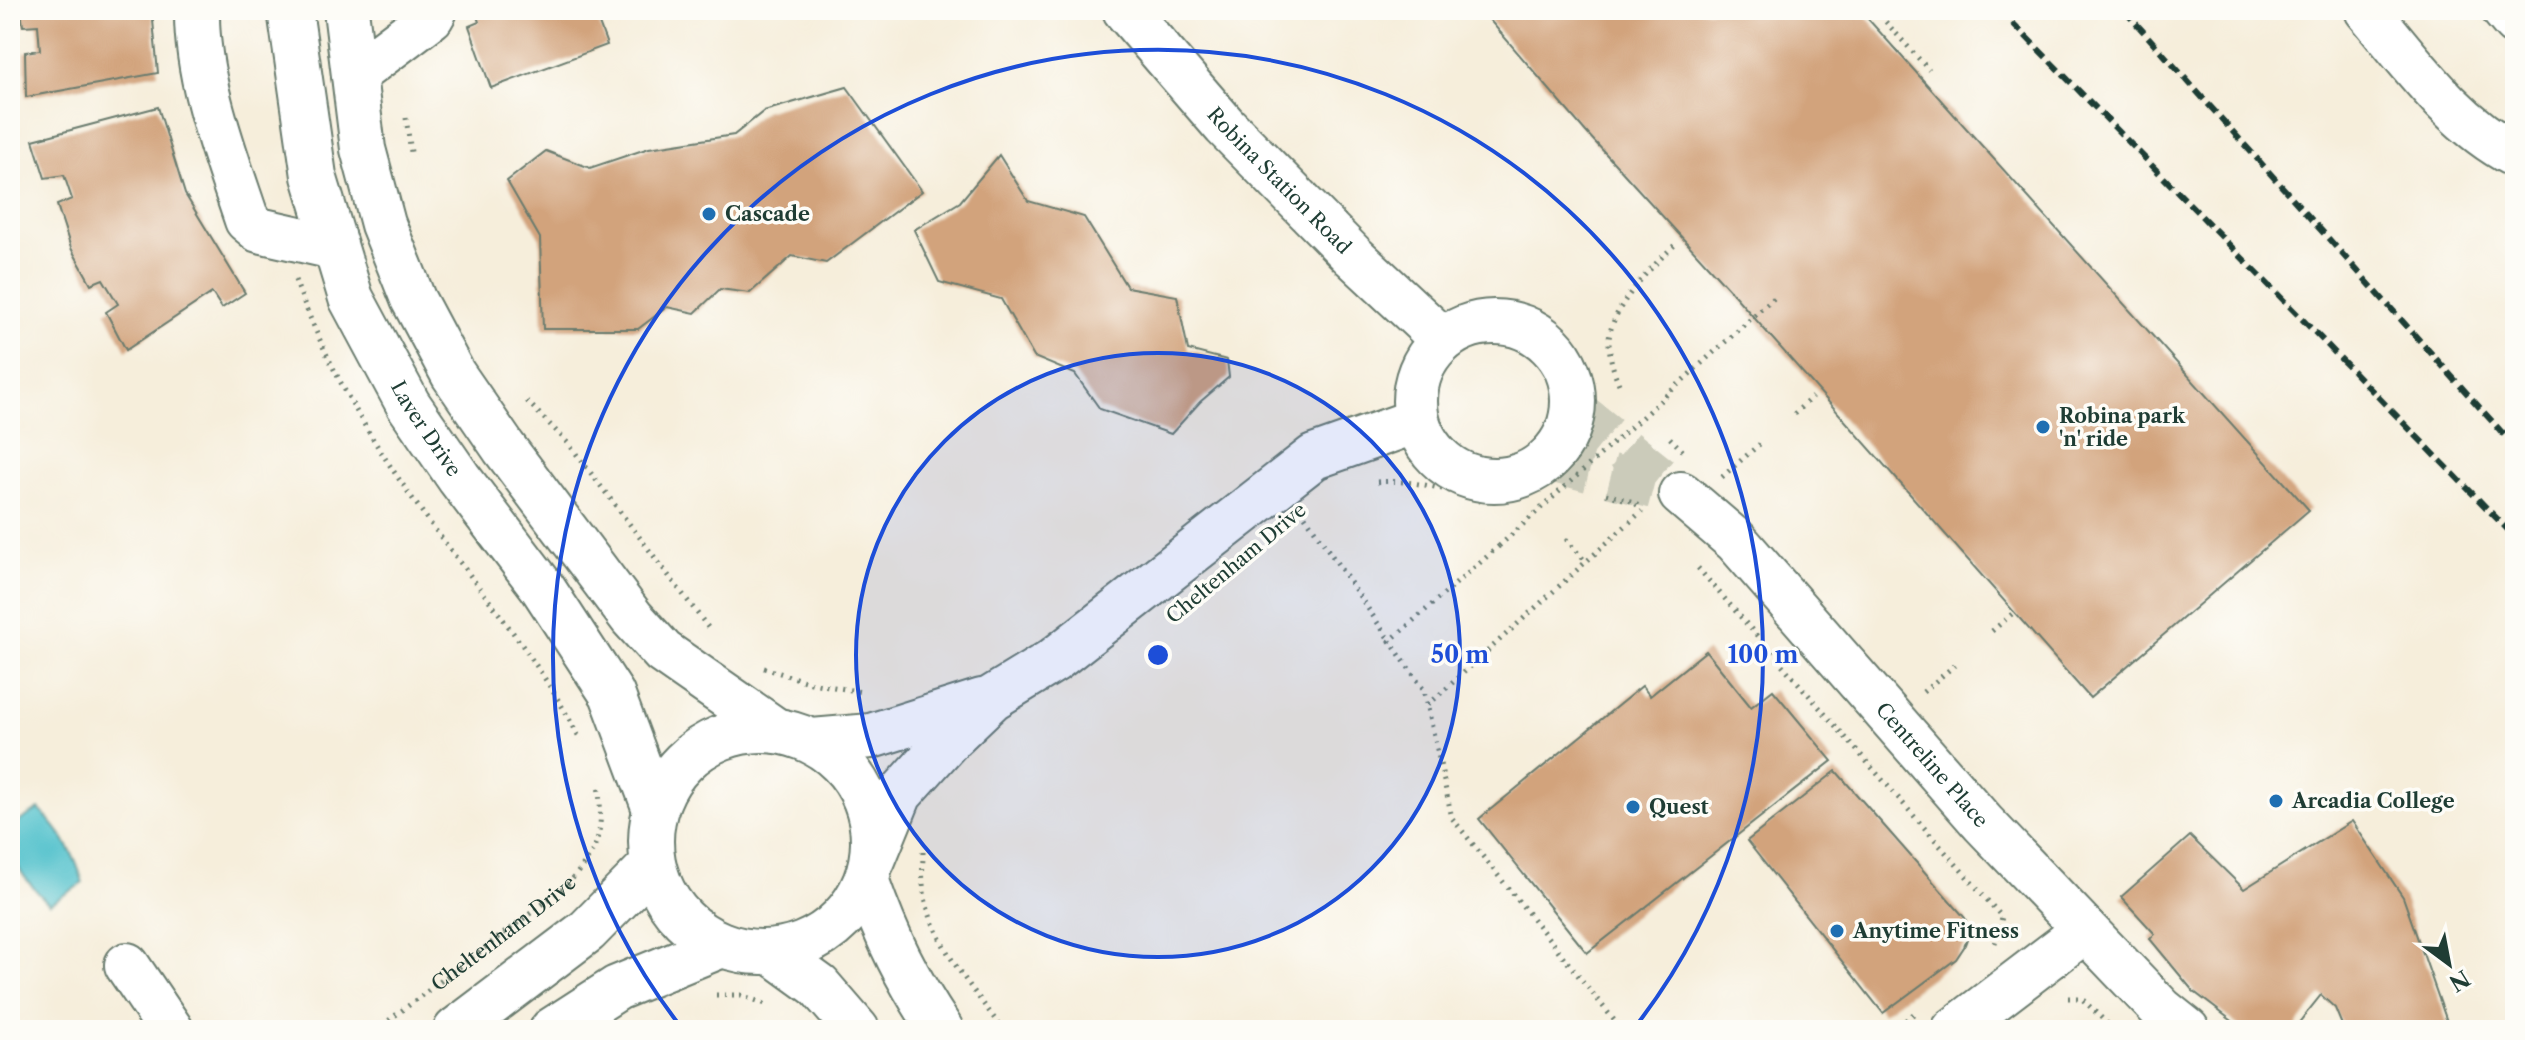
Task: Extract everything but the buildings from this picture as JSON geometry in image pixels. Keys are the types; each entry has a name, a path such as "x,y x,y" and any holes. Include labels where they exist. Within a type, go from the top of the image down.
{"street":[{"path":"197,10 196,31 215,123 247,220 259,230 334,247"},
{"name":"Laver Drive","path":"290,10 314,176 351,298 408,404 459,478 542,587 612,694 655,809"},
{"path":"346,10 363,149 383,224 413,299 453,374 504,448 632,618 663,652 841,761 862,790 873,825 870,871 888,940 915,992 941,1030"},
{"path":"354,75 431,17 435,10"},
{"name":"Robina Station Road","path":"1125,10 1225,126 1353,256 1443,340"},
{"path":"2367,10 2459,118 2488,141 2515,155"},
{"path":"2504,10 2515,23"},
{"path":"1501,322 1514,324 1541,337 1555,349 1569,373 1573,409 1566,435 1547,459 1520,477 1484,481 1458,473 1444,465 1426,444 1416,421 1417,381 1428,355 1443,340 1467,326 1501,322"},
{"name":"Cheltenham Drive","path":"870,871 900,794 951,737 992,698 1054,660 1314,457 1416,421"},
{"path":"1314,457 1444,465"},
{"name":"Centreline Place","path":"1673,502 1736,541 1983,823 2084,931 2162,1010 2187,1030"},
{"name":"Cheltenham Drive","path":"794,735 871,736 992,698"},
{"path":"794,735 711,742 687,759 667,782 655,809 651,836 653,864 665,898 690,927 722,945 746,952 772,952 802,946 829,930 851,909 870,871"},
{"path":"456,1030 587,931 653,864"},
{"path":"1954,1030 2084,931"},
{"path":"552,1030 617,988 722,945"},
{"path":"772,952 819,986 857,1030"},
{"path":"127,965 171,1030"}],"path":[{"path":"1875,10 1929,70"},
{"path":"405,115 412,155"},
{"path":"1619,384 1612,366 1609,337 1625,300 1652,266 1678,242"},
{"path":"1390,641 1774,298"},
{"path":"519,393 562,436 714,634"},
{"path":"1794,414 1812,397"},
{"path":"1428,705 1586,562 1763,441"},
{"path":"1372,483 1399,480 1440,487 1485,503"},
{"path":"1606,494 1634,502 1673,502"},
{"path":"1300,507 1424,690 1452,818 1622,1030"},
{"path":"1566,539 1586,562"},
{"path":"1693,563 2002,917"},
{"path":"1992,631 2012,614"},
{"path":"752,662 811,683 869,693 895,728"},
{"path":"1913,700 1956,664"},
{"name":"Cheltenham Drive","path":"376,1030 564,888 587,863 599,835 602,815"},
{"path":"925,842 923,883 936,928 957,965 1003,1030"},
{"path":"741,995 778,1009"},
{"path":"2081,998 2114,1030"}],"water":[{"path":"39,809 66,843 83,883 49,904 20,870 11,840 10,827"}],"tunnel":[{"path":"1573,409 1666,483"},
{"path":"1547,459 1681,494"}],"railway":[{"path":"2000,10 2515,537"},
{"path":"2124,10 2515,447"}],"place":[{"name":"Cascade","path":"709,214"},
{"name":"Robina park 'n' ride","path":"2043,427"},
{"name":"Arcadia College","path":"2276,801"},
{"name":"Quest","path":"1633,807"},
{"name":"Anytime Fitness","path":"1837,931"}]}
